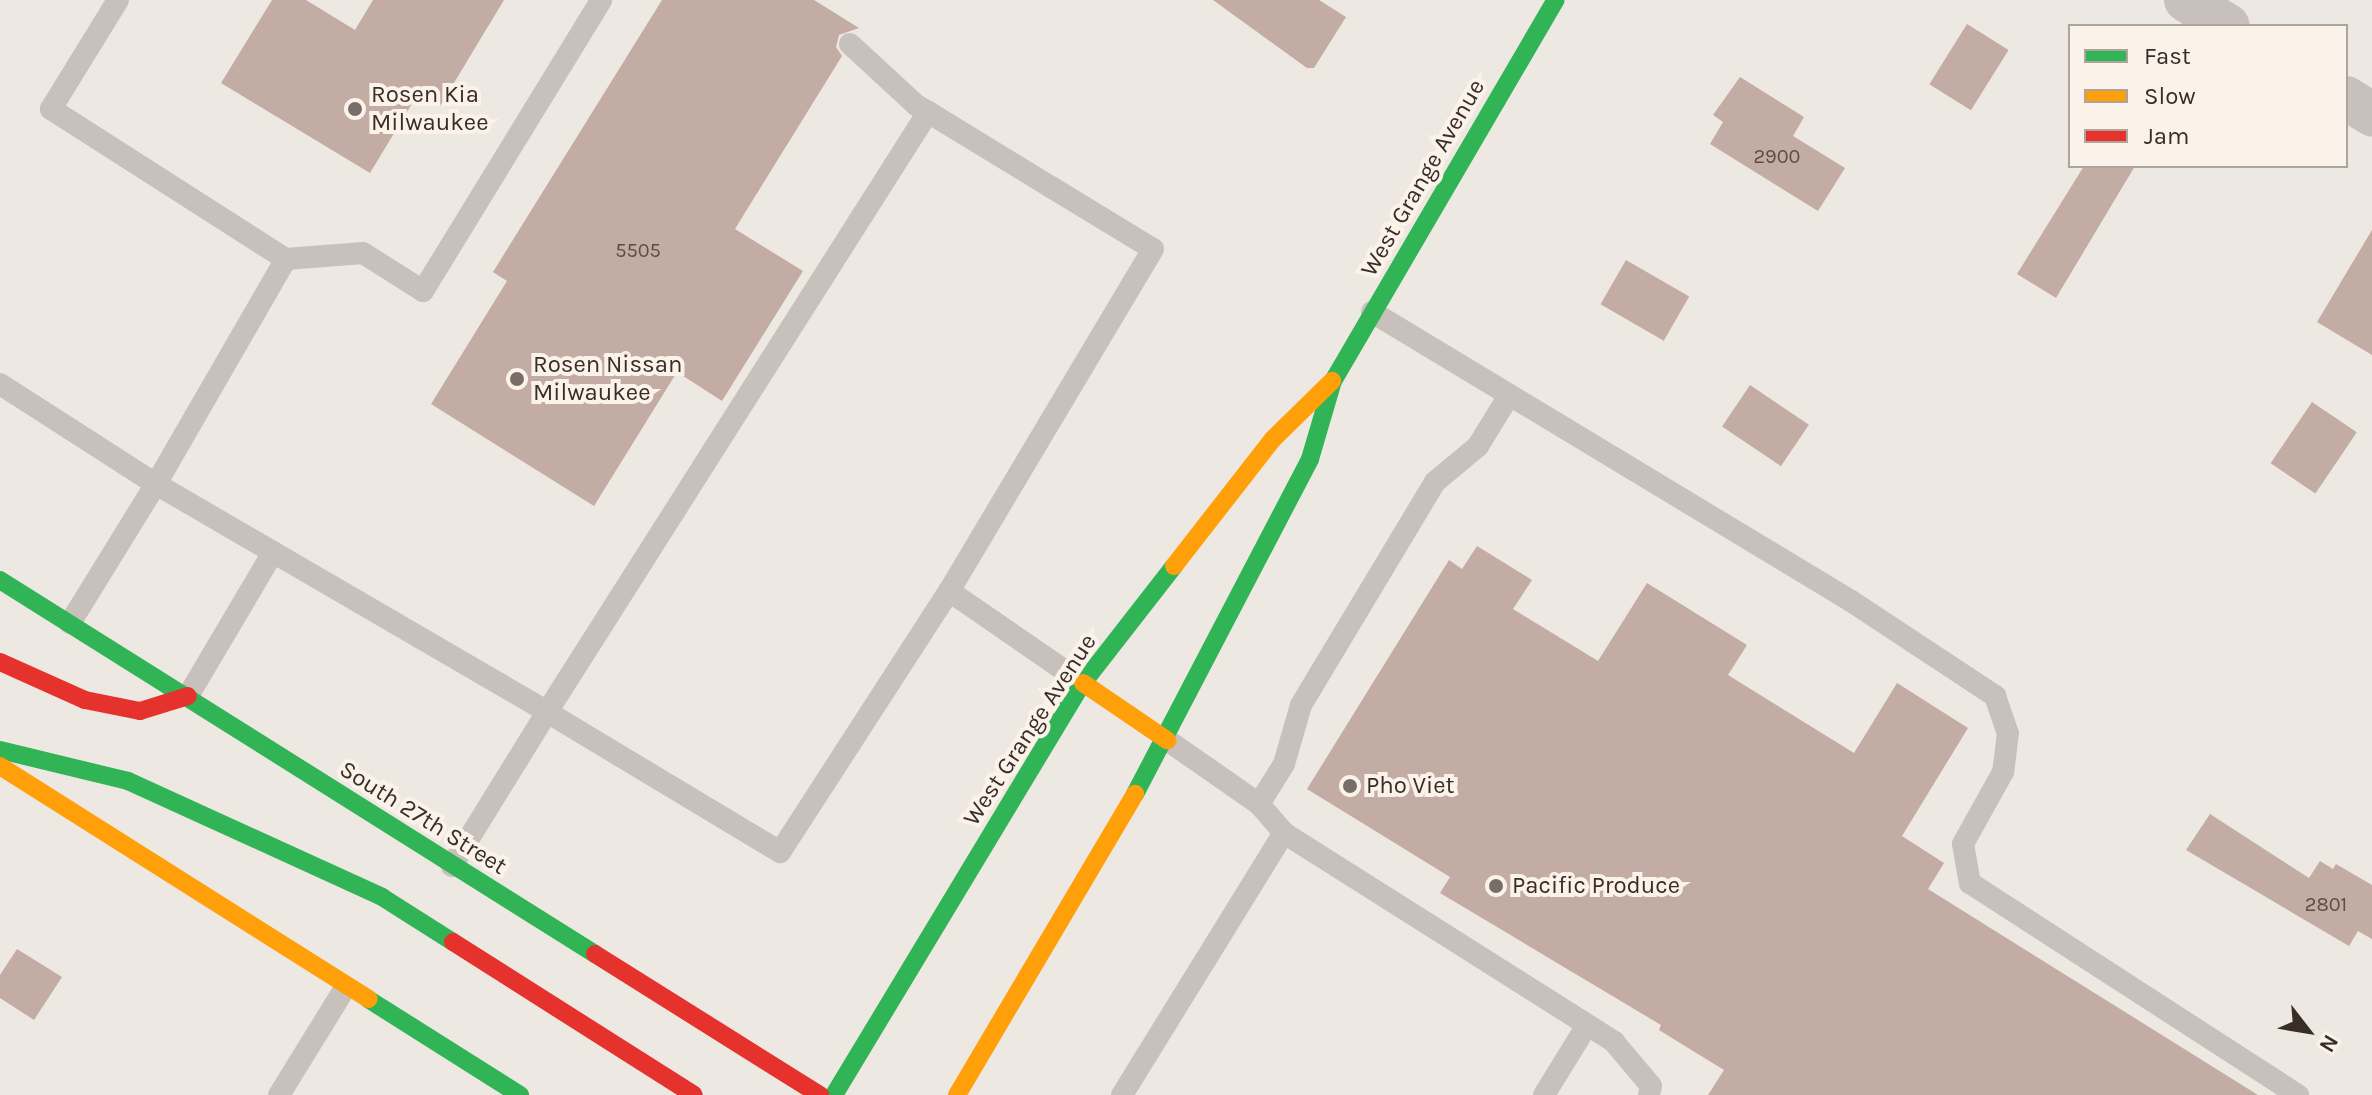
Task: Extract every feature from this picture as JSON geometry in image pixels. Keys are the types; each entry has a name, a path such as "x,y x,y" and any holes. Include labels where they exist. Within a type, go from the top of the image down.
{"main road":[{"name":"West Grange Avenue","path":"957,1095 1167,740 1310,459 1333,381 1556,0"},
{"name":"West Grange Avenue","path":"834,1095 1083,683 1273,439 1333,381"},
{"name":"South 27th Street","path":"0,580 820,1095"},
{"path":"0,662 85,700 140,711 188,696"},
{"path":"1083,683 1167,740"},
{"path":"0,750 128,781 382,897 694,1095"},
{"path":"0,766 345,988 520,1095"}],"street":[{"path":"2186,0 2225,24"},
{"path":"2348,99 2372,114"}],"lane":[{"path":"118,0 51,109 286,259 363,253 423,291 601,0"},
{"path":"0,384 156,484 780,852 949,591 1153,249 928,112 850,44"},
{"path":"452,866 928,112"},
{"path":"70,623 156,484 286,259"},
{"path":"1372,312 1508,397 1851,601 1995,696 2008,733 2003,772 1963,844 1970,883 2298,1095"},
{"path":"1259,804 1284,764 1301,705 1435,482 1478,446 1508,397"},
{"path":"188,696 273,552"},
{"path":"949,591 1083,683"},
{"path":"1167,740 1259,804 1284,833 1614,1042 1655,1092"},
{"path":"1122,1095 1284,833"},
{"path":"279,1095 345,988"},
{"path":"1544,1095 1587,1025"}],"building":[{"path":"272,0 306,0 355,30 373,0 504,0 440,106 419,92 370,173 221,83"},
{"path":"662,0 814,0 859,28 839,35 836,47 842,56 735,229 803,271 722,401 677,372 594,506 431,404 507,281 493,272"},
{"path":"1213,0 1319,0 1346,17 1314,68 1307,68"},
{"path":"1967,24 2009,50 1971,110 1929,84"},
{"path":"1740,77 1804,117 1793,136 1845,168 1818,211 1710,144 1723,122 1713,115"},
{"path":"2083,168 2134,168 2056,298 2017,274"},
{"path":"2372,230 2372,355 2317,322"},
{"path":"1626,260 1689,296 1664,341 1600,304"},
{"path":"1750,385 1809,425 1781,466 1722,426"},
{"path":"2312,402 2357,432 2315,494 2271,463"},
{"path":"1477,546 1532,580 1513,609 1598,661 1647,583 1747,645 1728,675 1854,753 1897,683 1968,728 1902,836 1944,863 1928,889 2258,1095 1708,1095 1724,1070 1659,1030 1661,1025 1440,893 1450,877 1307,789 1449,560 1462,569"},
{"path":"2210,814 2309,878 2320,861 2333,869 2336,864 2372,885 2372,939 2358,931 2349,946 2186,850"},
{"path":"17,949 62,977 34,1020 0,998 0,975"}],"traffic: fast":[{"path":"1135,794 1310,459 1333,381 1556,0"},
{"path":"834,1095 1083,683 1174,566"},
{"path":"0,580 595,954"},
{"path":"0,750 128,781 382,897 453,942"},
{"path":"368,999 520,1095"}],"traffic: slow":[{"path":"1174,566 1273,439 1332,381"},
{"path":"1083,683 1167,740"},
{"path":"0,766 368,999"},
{"path":"957,1095 1135,794"}],"traffic: jam":[{"path":"0,662 85,700 140,711 188,696"},
{"path":"453,942 694,1095"},
{"path":"595,954 820,1095"}],"place":[{"name":"Rosen Kia Milwaukee","path":"355,109"},
{"name":"Rosen Nissan Milwaukee","path":"517,379"},
{"name":"Pho Viet","path":"1350,786"},
{"name":"Pacific Produce","path":"1496,886"}]}
